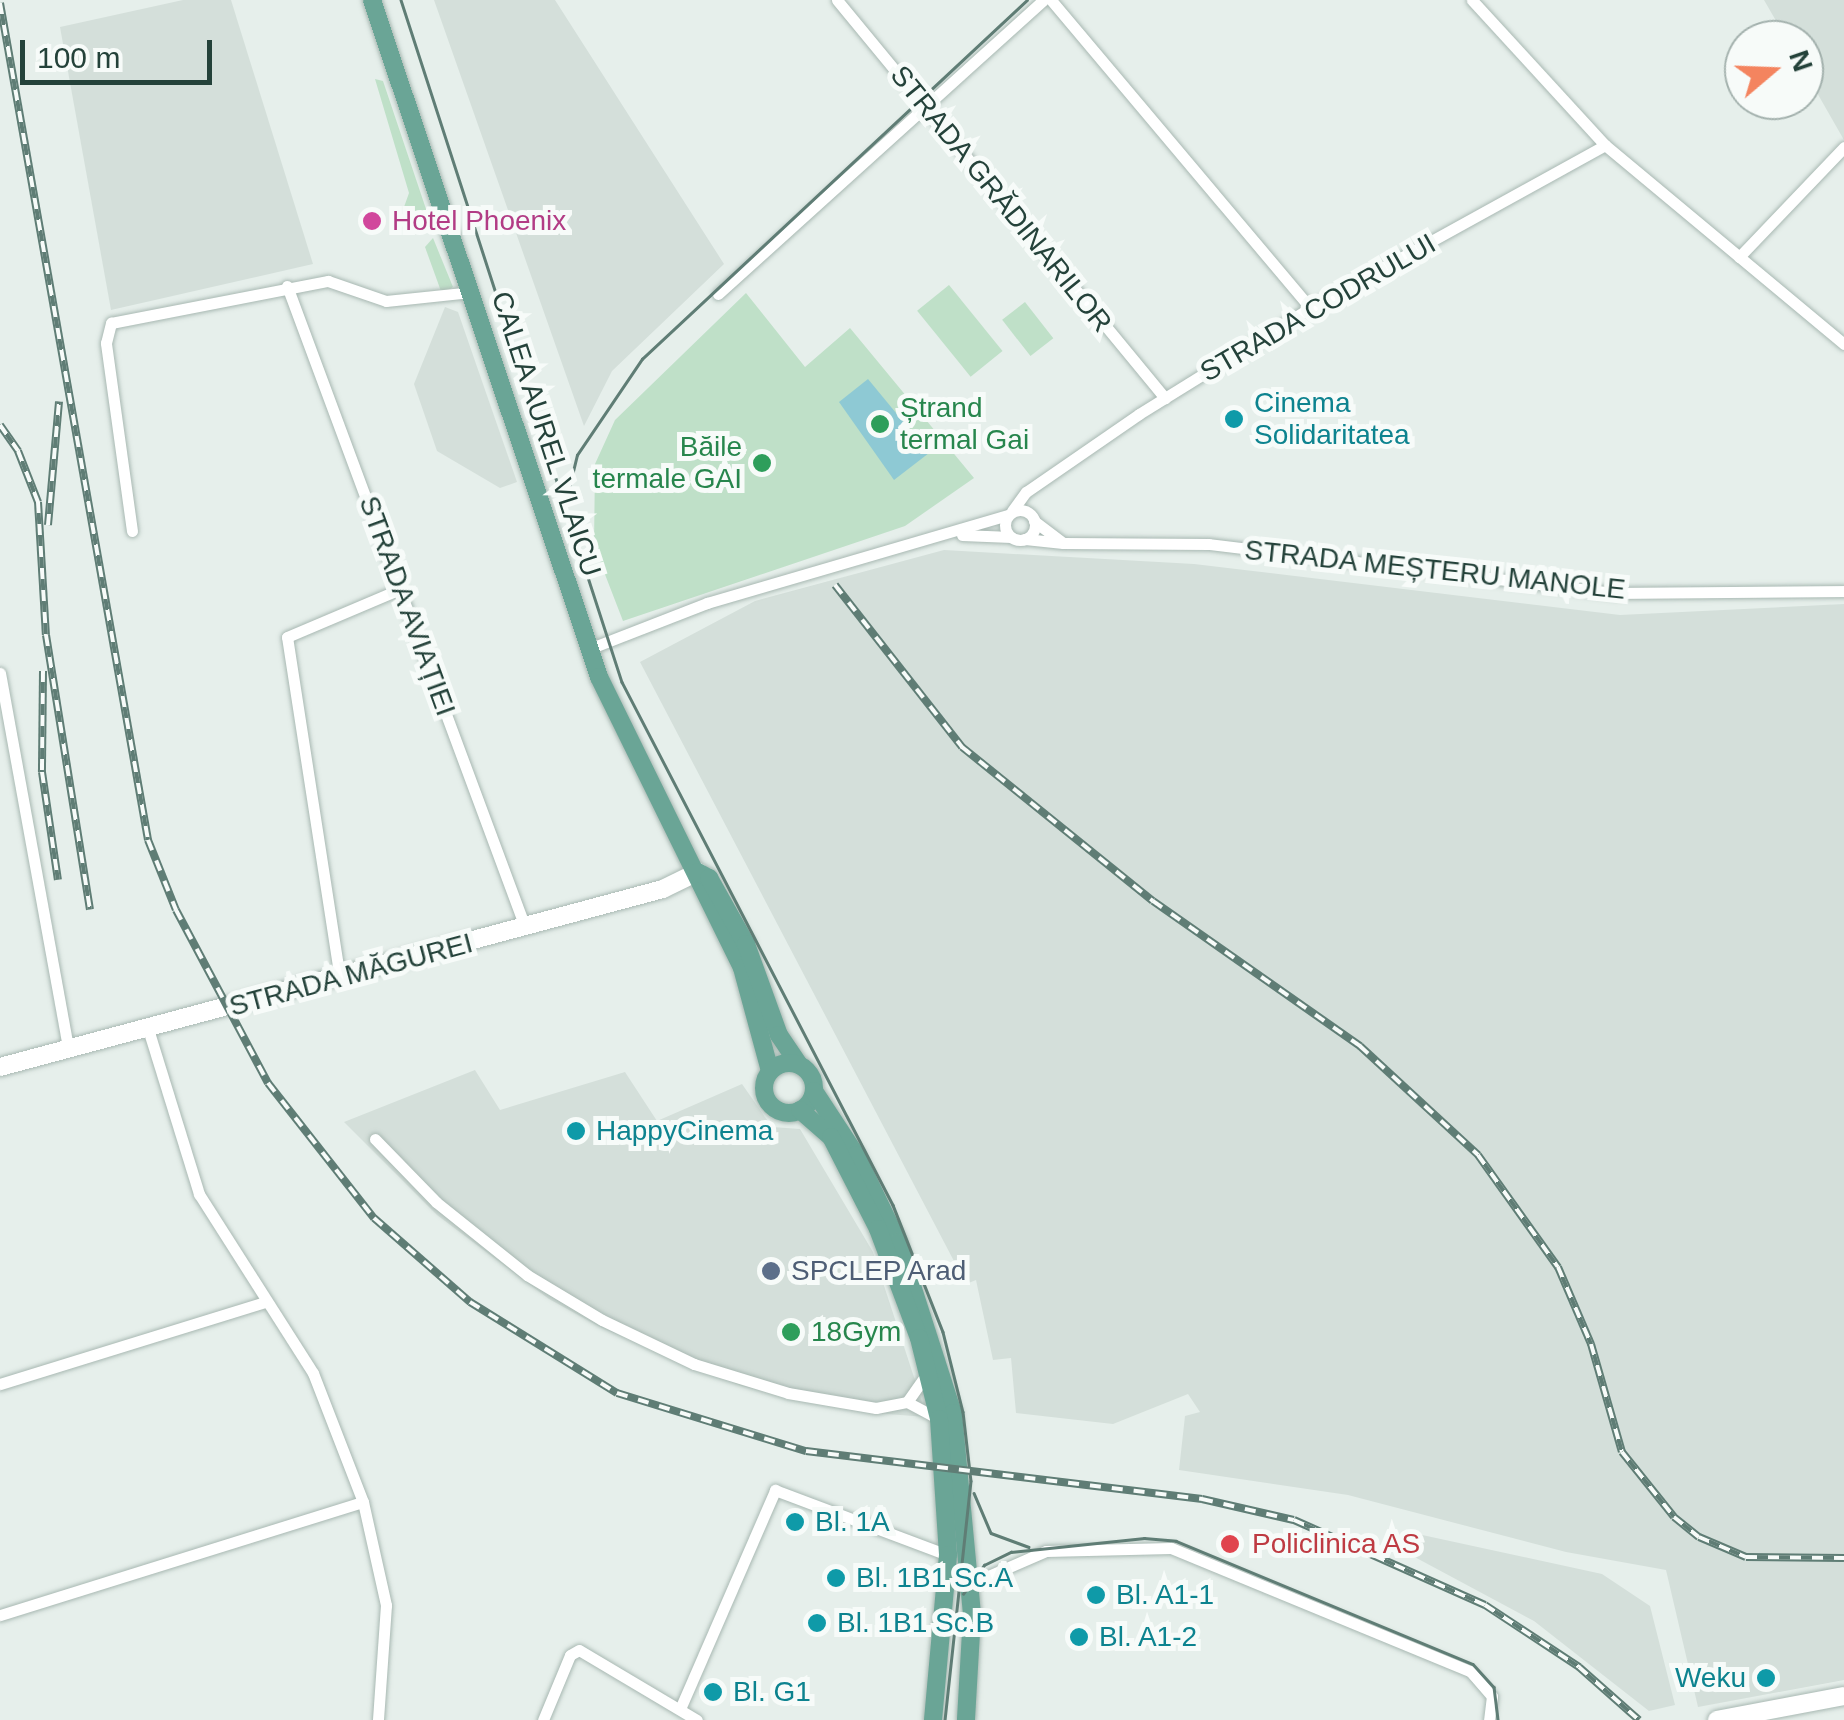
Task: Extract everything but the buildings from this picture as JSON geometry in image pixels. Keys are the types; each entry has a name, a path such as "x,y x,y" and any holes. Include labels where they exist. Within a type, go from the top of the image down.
{"main road":[{"name":"CALEA AUREL VLAICU","path":"372,0 589,649 748,983 770,1071 764,1082 768,1101 782,1112 800,1110 831,1138 849,1168 901,1287 939,1419 948,1554 932,1720"},
{"name":"CALEA AUREL VLAICU","path":"698,872 709,878 746,944 779,1035 875,1190 931,1331 953,1413 970,1584 966,1720"},
{"path":"770,1071 799,1065"},
{"path":"800,1110 814,1091"}],"street":[{"name":"STRADA GRĂDINARILOR","path":"837,0 1165,398"},
{"path":"718,294 1047,0 1310,308"},
{"path":"1472,0 1605,145 1844,344"},
{"name":"STRADA CODRULUI","path":"1010,513 1040,484 1165,398 1310,308 1605,145"},
{"path":"1739,256 1844,147"},
{"path":"132,531 106,330 145,312 287,286 335,282 386,300 471,292"},
{"name":"STRADA AVIAȚIEI","path":"287,286 525,927"},
{"path":"1018,538 1033,518 1040,484"},
{"path":"589,649 706,602 952,535 1010,513 1033,518 1063,543"},
{"path":"1010,513 1018,538"},
{"name":"STRADA MEȘTERU MANOLE","path":"952,535 1063,543 1209,544 1616,592 1844,591"},
{"path":"340,979 287,637 400,589"},
{"path":"0,677 68,1050"},
{"name":"STRADA MĂGUREI","path":"0,1067 340,979 662,889 698,872"},
{"path":"148,1029 199,1194 318,1384 363,1502 386,1605 378,1720"},
{"path":"374,1140 497,1253 643,1341 788,1393 876,1408 907,1402 939,1419"},
{"path":"0,1384 265,1302"},
{"path":"907,1402 928,1372"},
{"path":"680,1708 775,1490 948,1554"},
{"path":"0,1615 363,1502"},
{"path":"970,1584 1022,1565 1035,1554 1171,1548 1366,1626 1479,1677 1494,1701 1490,1720"},
{"path":"542,1720 576,1650 696,1720"},
{"path":"1717,1720 1844,1696"}],"shaded area":[{"path":"183,0 231,0 313,264 111,310 60,27"},
{"path":"434,0 555,0 724,264 612,371 584,426"},
{"path":"1764,0 1844,0 1844,140 1824,105 1824,20 1776,20"},
{"path":"445,307 458,312 517,482 500,488 437,451 414,384"},
{"path":"944,550 1194,564 1620,615 1844,604 1844,1680 1698,1707 1666,1570 1566,1552 1348,1495 1179,1470 1185,1416 1200,1412 1188,1394 1113,1424 1016,1413 1011,1358 993,1360 976,1280 966,1284 640,662 755,601"},
{"path":"475,1070 500,1110 625,1072 657,1121 742,1084 772,1127 800,1129 873,1252 927,1417 860,1412 741,1386 602,1328 549,1299 437,1215 344,1122"},
{"path":"1413,1533 1602,1574 1650,1606 1675,1705 1649,1711 1534,1621 1409,1554"}],"green space":[{"path":"375,79 383,81 428,215 423,219 404,207 409,193"},
{"path":"433,238 453,287 442,294 425,247"},
{"path":"949,285 1002,351 971,377 917,311"},
{"name":"Ștrand termal Gai","path":"746,293 805,367 850,328 974,478 905,526 623,621 594,546 595,464 615,420"},
{"path":"1025,302 1053,338 1030,356 1002,320"}],"water":[{"name":"Ștrand termal Gai","path":"868,379 929,453 894,480 839,402"}],"tram line":[{"path":"401,0 622,682 893,1205 943,1332 963,1412 971,1481 945,1720"},
{"path":"566,500 577,455 642,359 1027,0"},
{"path":"974,1493 991,1533 1029,1547"},
{"path":"963,1594 984,1565 1011,1552 1144,1538 1176,1541 1473,1664 1494,1687 1498,1720"}],"railway":[{"path":"0,3 148,840 176,910 268,1083 374,1218 470,1302 617,1393 806,1451 1202,1499 1294,1520 1485,1605 1579,1667 1639,1720"},
{"path":"48,525 59,401"},
{"path":"0,425 18,451 38,502 46,635 90,909"},
{"path":"835,585 962,747 1153,901 1360,1046 1478,1155 1558,1267 1591,1344 1622,1452 1674,1517 1699,1537 1746,1557 1844,1558"},
{"path":"43,671 42,772 58,880"}],"place":[{"name":"Hotel Phoenix","path":"372,221"},
{"name":"Cinema Solidaritatea","path":"1234,419"},
{"name":"Ștrand termal Gai","path":"880,424"},
{"name":"Băile termale GAI","path":"762,463"},
{"name":"HappyCinema","path":"576,1131"},
{"name":"SPCLEP Arad","path":"771,1271"},
{"name":"18Gym","path":"791,1332"},
{"name":"Bl. 1A","path":"795,1522"},
{"name":"Policlinica AS","path":"1230,1544"},
{"name":"Bl. 1B1 Sc.A","path":"836,1578"},
{"name":"Bl. A1-1","path":"1096,1595"},
{"name":"Bl. 1B1 Sc.B","path":"817,1623"},
{"name":"Bl. A1-2","path":"1079,1637"},
{"name":"Weku","path":"1766,1678"},
{"name":"Bl. G1","path":"713,1692"}]}
